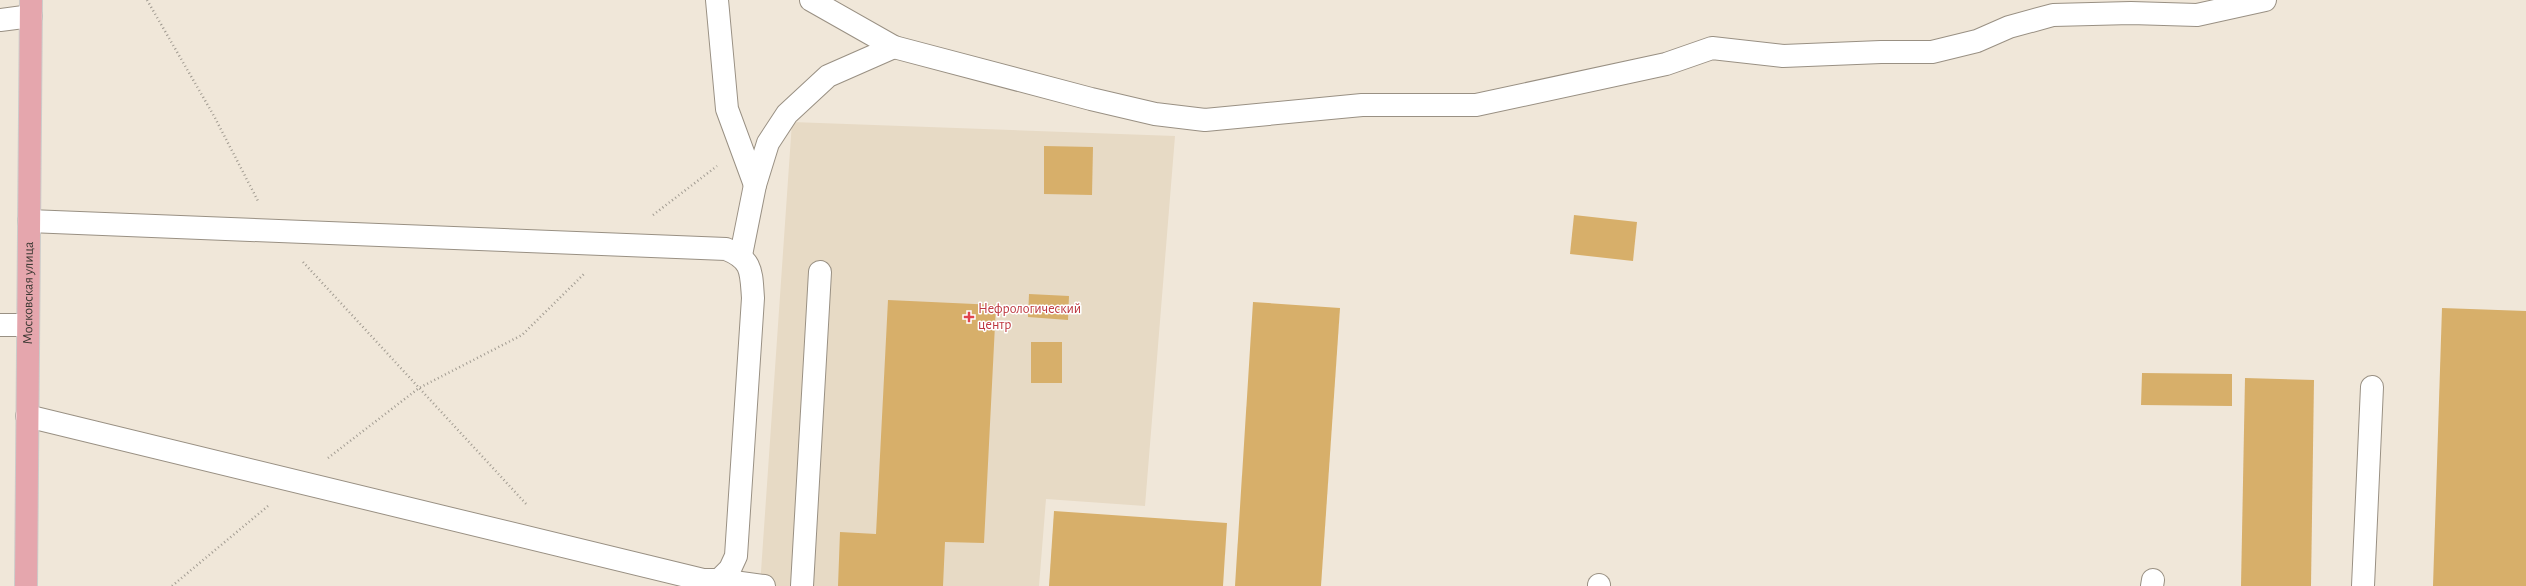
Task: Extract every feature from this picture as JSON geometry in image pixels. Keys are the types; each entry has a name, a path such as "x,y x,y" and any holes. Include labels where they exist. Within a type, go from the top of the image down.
{"main road":[{"name":"Московская улица","path":"26,586 31,8"}],"lane":[{"path":"717,0 727,109 755,185"},
{"path":"811,0 894,47 1098,101 1155,114 1205,120 1362,105 1476,105 1666,64 1712,48 1783,56 1932,52 1977,41 2008,27 2053,15 2131,13 2197,15 2265,0"},
{"path":"0,20 31,8"},
{"path":"741,255 755,185 768,143 787,114 828,76 894,47"},
{"path":"29,221 726,249 741,255 750,268 752,298 736,556 730,569 720,583"},
{"path":"802,586 820,272"},
{"path":"0,325 28,325"},
{"path":"2363,586 2372,387"},
{"path":"27,416 703,580 720,583 764,586"}],"path":[{"path":"148,0 214,116 274,231 529,508"},
{"path":"172,586 297,482 419,388 522,336 615,244 741,147"}],"shaded area":[{"name":"Нефрологический центр","path":"792,122 1175,136 1145,506 1046,499 1039,586 760,586"}],"building":[{"path":"1044,146 1093,147 1092,195 1044,194"},
{"path":"1574,215 1637,222 1633,261 1570,254"},
{"path":"1029,294 1069,296 1068,320 1028,317"},
{"path":"888,300 996,305 984,543 945,542 943,586 838,586 840,532 876,534"},
{"path":"1253,302 1340,308 1321,586 1235,586"},
{"path":"2442,308 2526,311 2526,586 2433,586"},
{"path":"1031,342 1062,342 1062,383 1031,383"},
{"path":"2142,373 2232,374 2232,406 2141,405"},
{"path":"2245,378 2314,380 2311,586 2241,586"},
{"path":"1054,511 1227,523 1223,586 1049,586"}],"place":[{"name":"Нефрологический центр","path":"969,317"}]}
